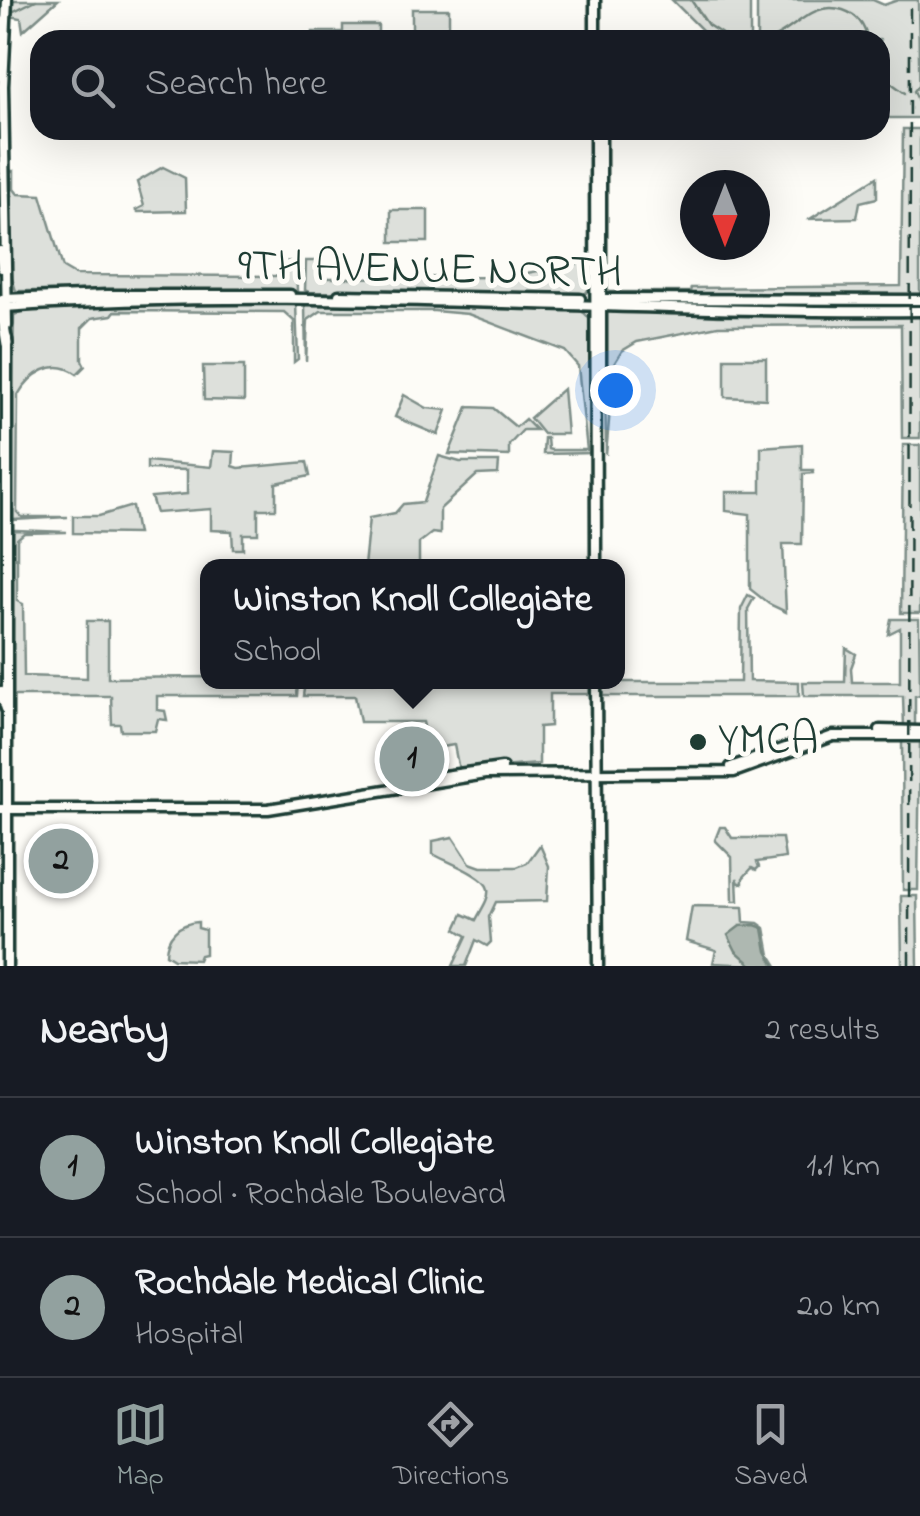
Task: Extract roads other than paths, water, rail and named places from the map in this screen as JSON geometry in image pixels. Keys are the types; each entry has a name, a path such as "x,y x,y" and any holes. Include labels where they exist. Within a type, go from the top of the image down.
{"highway":[{"path":"3,303 7,344"}],"main road":[{"path":"3,303 8,273 3,119 7,0"},
{"path":"598,0 598,30"},
{"path":"598,140 599,559"},
{"path":"0,250 7,327 7,966"},
{"path":"572,301 591,292 599,256"},
{"path":"596,270 599,559"},
{"path":"8,273 15,294 37,297"},
{"name":"9TH AVENUE NORTH","path":"3,303 58,296 453,295 572,301"},
{"path":"3,303 58,296"},
{"name":"9TH AVENUE NORTH","path":"3,303 920,300"},
{"path":"572,301 592,316 596,354"},
{"name":"9TH AVENUE NORTH","path":"599,301 704,311 920,311"},
{"path":"7,327 11,312 28,305"},
{"path":"598,966 599,689"},
{"path":"0,690 7,710"},
{"path":"4,807 271,805 470,770 736,767 829,732 920,733"},
{"path":"7,785 12,800 23,804"},
{"path":"598,914 601,791"},
{"path":"4,807 62,807"}],"waterway":[{"path":"12,12 36,0"},
{"path":"691,0 716,30"},
{"path":"787,30 812,13 832,8 848,12 864,30"},
{"path":"890,82 905,93"},
{"path":"920,84 914,91 920,105"}],"railway":[{"path":"909,966 910,0"}],"place":[{"name":"YMCA","path":"698,742"},
{"name":"Winston Knoll Collegiate","path":"412,759"},
{"name":"Rochdale Medical Clinic","path":"61,861"}]}
